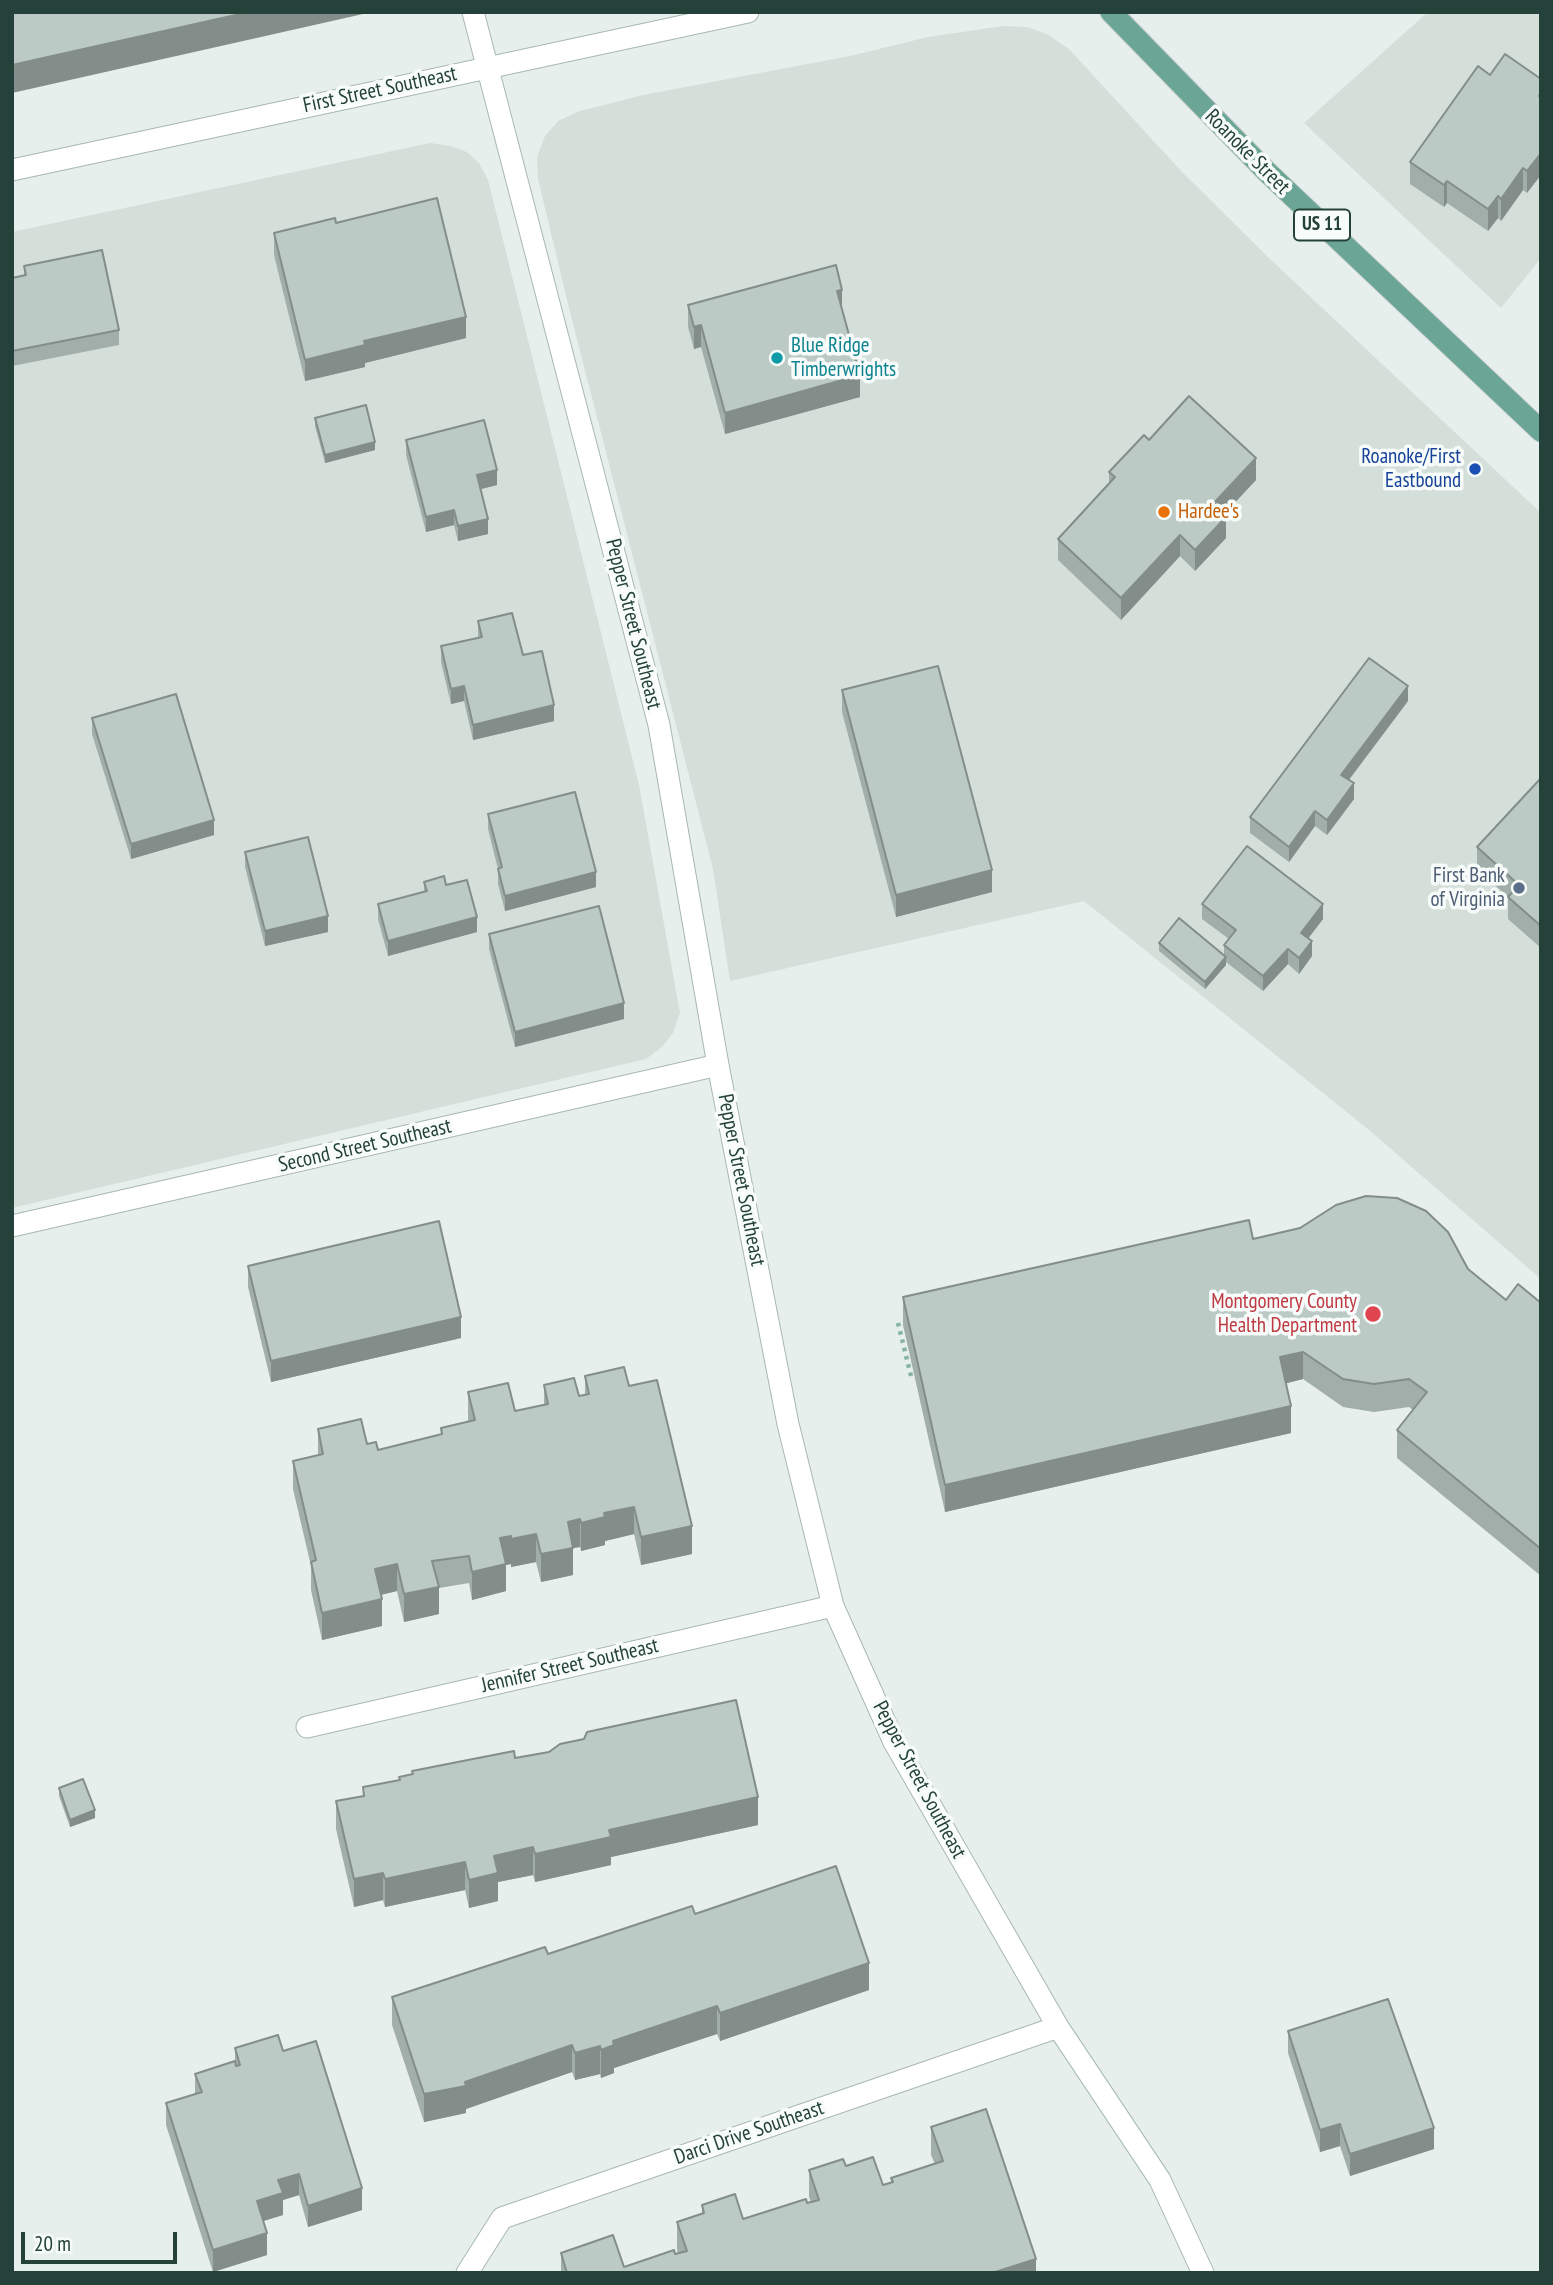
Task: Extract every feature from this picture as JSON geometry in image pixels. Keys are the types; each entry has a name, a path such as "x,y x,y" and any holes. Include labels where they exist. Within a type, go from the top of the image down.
{"main road":[{"name":"Roanoke Street","path":"1111,12 1266,171 1541,431"}],"street":[{"name":"Pepper Street Southeast","path":"473,12 485,67 659,725 718,1065 788,1424 833,1605 894,1742 1058,2027 1160,2180 1203,2273"},
{"name":"First Street Southeast","path":"12,170 747,12"},
{"name":"Second Street Southeast","path":"12,1226 718,1065"},
{"name":"Jennifer Street Southeast","path":"307,1727 833,1605"},
{"name":"Darci Drive Southeast","path":"467,2273 502,2218 1058,2027"}],"path":[{"path":"898,1323 912,1380"}],"shaded area":[{"path":"1428,12 1541,12 1541,258 1501,308 1304,123"},
{"path":"1003,26 1027,27 1047,34 1069,49 1182,172 1270,259 1541,513 1541,1279 1369,1130 1084,901 730,981 713,869 569,308 538,179 537,157 545,136 558,121 580,111 643,95 850,56 928,37"},
{"path":"430,143 467,152 479,163 488,180 639,785 680,1013 673,1033 662,1047 646,1059 12,1208 12,232"}],"building":[{"path":"12,12 249,12 12,65"},
{"path":"1505,54 1541,79 1541,153 1527,171 1523,168 1501,199 1498,196 1488,209 1447,181 1444,185 1410,162 1478,66 1490,75"},
{"path":"437,198 466,317 364,341 365,345 305,360 274,233 335,218 336,223"},
{"path":"102,250 119,330 12,351 12,278 26,275 24,266"},
{"name":"Blue Ridge Timberwrights","path":"836,265 842,290 837,291 860,375 725,413 701,325 694,327 688,305"},
{"name":"Hardee's","path":"1189,396 1256,458 1213,504 1226,517 1195,550 1180,535 1121,598 1058,539 1115,477 1109,472 1144,435 1149,440"},
{"path":"366,405 375,442 325,455 315,418"},
{"path":"484,420 497,470 477,475 488,519 458,526 454,510 426,517 406,440"},
{"path":"512,613 523,655 542,651 554,705 473,725 464,686 451,689 441,646 482,637 478,621"},
{"path":"1369,658 1408,686 1341,775 1354,783 1327,820 1315,811 1289,847 1250,817"},
{"path":"938,666 992,870 896,895 842,690"},
{"path":"176,694 214,820 131,844 92,718"},
{"name":"First Bank of Virginia","path":"1541,778 1541,926 1508,897 1519,885 1477,847"},
{"path":"575,792 596,872 505,896 498,869 502,867 488,814"},
{"path":"308,837 328,916 265,931 245,852"},
{"path":"1247,846 1323,904 1301,933 1312,941 1299,958 1288,949 1263,976 1224,945 1236,930 1202,904"},
{"path":"444,876 446,885 467,880 477,917 388,941 378,904 427,891 424,882"},
{"path":"599,906 624,1003 515,1032 489,934"},
{"path":"1179,918 1226,957 1205,982 1159,943"},
{"path":"1366,1196 1397,1198 1426,1211 1448,1232 1468,1269 1506,1300 1518,1284 1541,1303 1541,1549 1397,1430 1427,1392 1409,1379 1374,1384 1343,1379 1303,1352 1280,1357 1291,1406 945,1485 903,1297 1249,1220 1253,1239 1300,1228 1336,1205"},
{"path":"439,1221 461,1317 271,1361 248,1266"},
{"path":"624,1367 629,1386 657,1380 692,1526 641,1537 634,1507 604,1513 605,1517 581,1523 580,1519 568,1522 573,1548 541,1554 536,1534 511,1539 511,1536 500,1538 506,1564 472,1572 469,1556 432,1561 439,1587 404,1594 397,1564 375,1569 382,1599 322,1613 311,1562 316,1560 293,1461 323,1454 318,1429 361,1419 367,1444 376,1442 378,1450 442,1434 441,1428 475,1420 468,1392 508,1383 515,1411 548,1404 544,1385 574,1378 579,1396 589,1394 585,1376"},
{"path":"736,1700 758,1797 609,1830 611,1837 535,1854 533,1847 494,1856 498,1873 469,1880 465,1862 385,1879 383,1873 354,1879 336,1801 364,1796 363,1787 400,1780 399,1777 413,1774 412,1771 514,1751 515,1758 549,1752 560,1744 584,1739 587,1732"},
{"path":"83,1779 95,1810 70,1820 59,1788"},
{"path":"836,1866 869,1963 720,2013 717,2006 613,2041 614,2045 601,2050 600,2046 575,2053 572,2045 465,2082 466,2086 424,2094 392,1997 545,1947 548,1954 692,1906 695,1914"},
{"path":"1388,1999 1434,2128 1350,2154 1340,2124 1320,2130 1288,2031"},
{"path":"278,2035 283,2051 316,2041 362,2188 308,2206 299,2174 278,2180 283,2193 257,2201 267,2233 213,2250 166,2103 202,2092 195,2074 235,2061 236,2066 240,2065 235,2048"},
{"path":"986,2109 1036,2259 992,2273 567,2273 561,2253 613,2235 624,2267 674,2250 675,2254 687,2251 677,2222 704,2213 702,2205 735,2194 743,2219 806,2199 807,2203 819,2200 809,2170 843,2159 846,2166 873,2157 883,2185 893,2182 891,2178 943,2161 931,2127"}],"place":[{"name":"Blue Ridge Timberwrights","path":"777,358"},
{"name":"Roanoke/First Eastbound","path":"1475,469"},
{"name":"Hardee's","path":"1164,512"},
{"name":"First Bank of Virginia","path":"1519,888"},
{"name":"Montgomery County Health Department","path":"1373,1314"}]}
